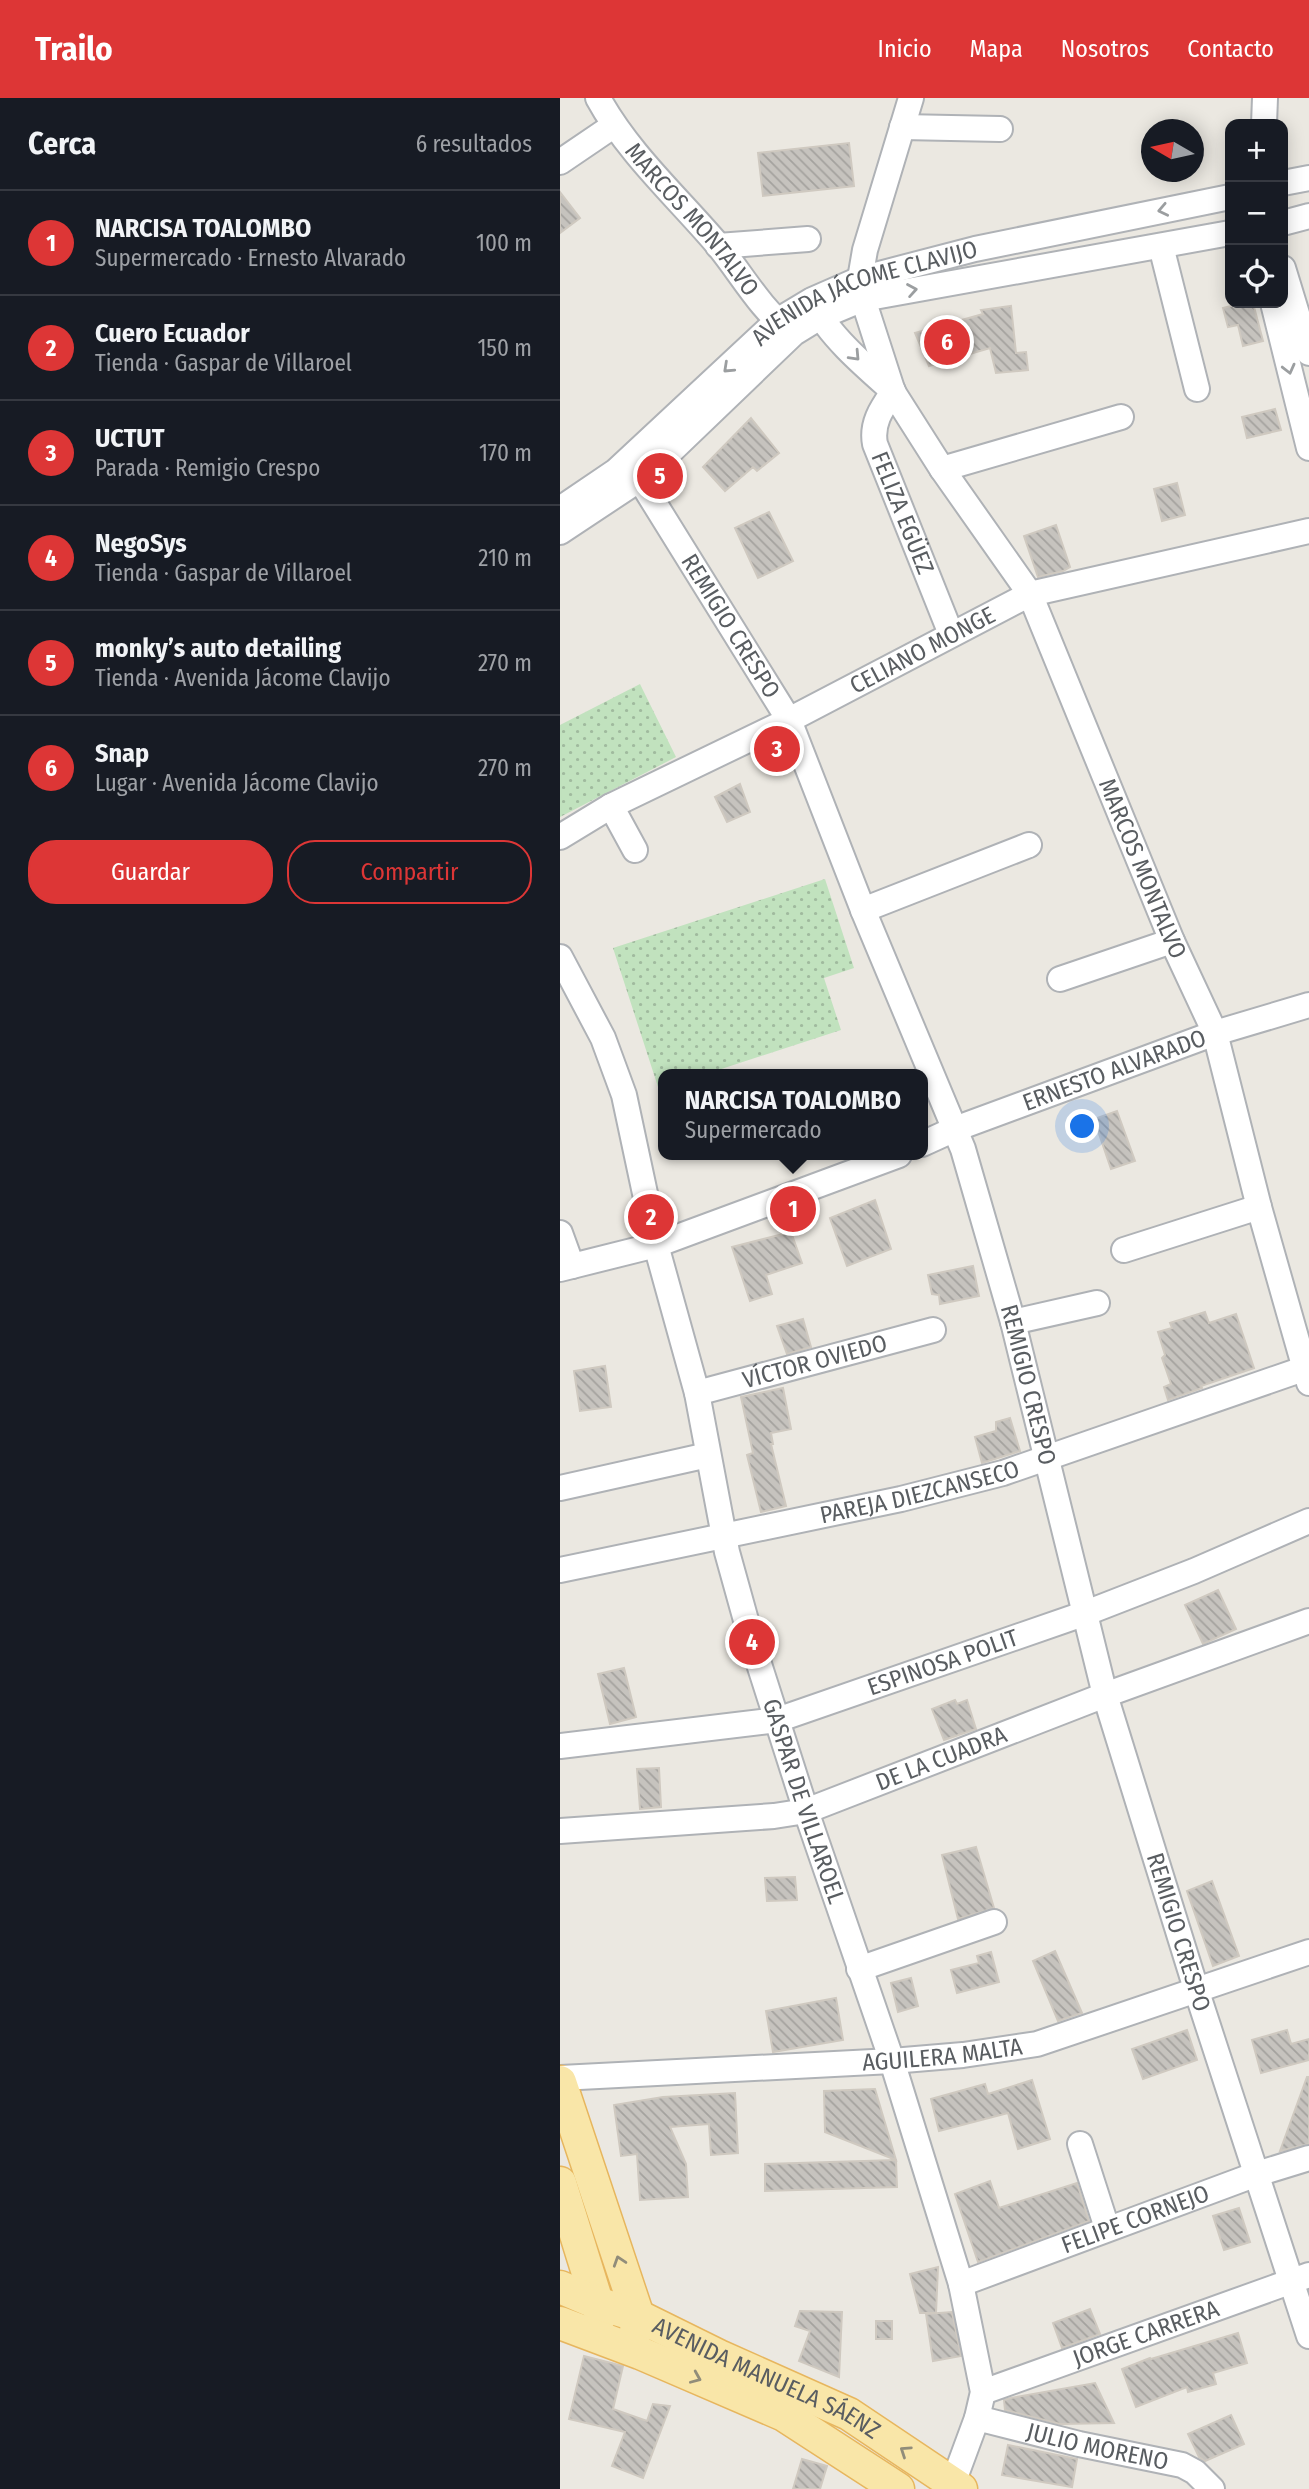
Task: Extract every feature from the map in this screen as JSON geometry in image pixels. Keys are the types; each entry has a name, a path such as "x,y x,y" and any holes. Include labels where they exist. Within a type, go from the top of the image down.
{"main road":[{"path":"560,2080 638,2316 621,2346"},
{"path":"560,2183 597,2303 621,2346"},
{"name":"AVENIDA MANUELA SÁENZ","path":"560,2287 597,2303 638,2316 719,2356 849,2414 957,2486"},
{"name":"AVENIDA MANUELA SÁENZ","path":"560,2323 784,2415 898,2489"}],"street":[{"name":"MARCOS MONTALVO","path":"598,98 613,126 785,327"},
{"path":"862,289 865,250 911,98"},
{"path":"1264,119 1265,98"},
{"path":"560,162 613,126"},
{"path":"902,127 1000,129"},
{"path":"1288,182 1309,178"},
{"name":"AVENIDA JÁCOME CLAVIJO","path":"560,509 616,471 785,327 816,309 862,289 975,249 1225,198"},
{"path":"1288,222 1309,216"},
{"name":"AVENIDA JÁCOME CLAVIJO","path":"862,289 1161,246 1225,234"},
{"path":"718,246 808,239"},
{"path":"1161,246 1196,389"},
{"path":"1288,284 1309,353"},
{"name":"MARCOS MONTALVO","path":"862,289 893,392"},
{"path":"1274,308 1309,448"},
{"name":"MARCOS MONTALVO","path":"816,309 869,370 893,392 942,469 1030,594 1172,941 1215,1033 1259,1207 1307,1373"},
{"name":"AVENIDA JÁCOME CLAVIJO","path":"560,532 640,480 785,327"},
{"name":"FELIZA EGÜEZ","path":"893,392 876,421 875,444 951,635"},
{"path":"942,469 1121,417"},
{"name":"REMIGIO CRESPO","path":"640,480 789,720 863,910 955,1129 1013,1322 1105,1695 1197,1992 1257,2174 1300,2278 1309,2336"},
{"name":"CELIANO MONGE","path":"560,837 611,806 789,720 1030,594 1309,531"},
{"path":"611,806 635,850"},
{"path":"863,910 1029,845"},
{"path":"1059,979 1172,941"},
{"name":"GASPAR DE VILLAROEL","path":"560,957 603,1038 624,1095 656,1245 697,1393 722,1536 806,1811 892,2061 961,2284 983,2392 957,2486"},
{"name":"ERNESTO ALVARADO","path":"928,1141 1215,1033 1309,1005"},
{"path":"560,1233 566,1267 656,1245 886,1160"},
{"path":"1124,1250 1259,1207"},
{"path":"1013,1322 1097,1303"},
{"name":"VÍCTOR OVIEDO","path":"697,1393 933,1330"},
{"name":"PAREJA DIEZCANSECO","path":"560,1570 901,1499 1003,1473 1307,1373"},
{"path":"560,1488 708,1455"},
{"name":"ESPINOSA POLIT","path":"560,1746 777,1720 1086,1613 1194,1571 1309,1521"},
{"name":"DE LA CUADRA","path":"560,1831 806,1811 1105,1695 1309,1621"},
{"path":"859,1969 994,1922"},
{"name":"AGUILERA MALTA","path":"560,2080 892,2061 963,2055 1037,2044 1309,1952"},
{"path":"1080,2144 1107,2228"},
{"name":"FELIPE CORNEJO","path":"961,2284 1107,2228 1309,2158"},
{"name":"JORGE CARRERA","path":"983,2392 1300,2278"},
{"name":"JULIO MORENO","path":"977,2418 1079,2444 1182,2465 1195,2472 1212,2489"}],"green space":[{"path":"640,684 676,757 560,817 560,725"},
{"path":"825,879 854,968 824,978 841,1030 721,1069 658,1069 658,1087 613,948"}],"building":[{"path":"849,143 854,186 763,196 758,153"},
{"path":"560,192 580,218 560,233"},
{"path":"1011,306 1016,353 1026,352 1028,370 996,373 990,348 929,366 915,333 983,314 981,310"},
{"path":"1223,308 1254,308 1263,341 1243,346 1238,325 1228,327"},
{"path":"1275,409 1281,430 1247,438 1242,417"},
{"path":"751,418 779,453 757,471 753,467 725,491 703,467"},
{"path":"1177,483 1185,515 1162,521 1154,489"},
{"path":"769,512 793,561 758,578 735,528"},
{"path":"1056,525 1070,567 1038,577 1024,536"},
{"path":"740,784 750,812 727,822 715,797"},
{"path":"1117,1111 1135,1161 1111,1169 1094,1119"},
{"path":"875,1200 891,1249 847,1266 830,1218"},
{"path":"791,1232 802,1263 766,1275 772,1294 750,1301 732,1247"},
{"path":"973,1266 979,1296 940,1304 939,1295 932,1294 928,1275"},
{"path":"1205,1312 1209,1323 1236,1314 1254,1368 1168,1400 1164,1387 1171,1384 1162,1358 1165,1355 1158,1332 1172,1328 1170,1323"},
{"path":"803,1319 811,1347 787,1354 777,1326"},
{"path":"605,1366 611,1407 580,1411 574,1371"},
{"path":"783,1388 791,1429 771,1433 771,1444 786,1506 761,1512 747,1455 753,1453 741,1397"},
{"path":"1010,1418 1020,1451 982,1463 975,1437 996,1431 996,1422"},
{"path":"1218,1590 1236,1629 1203,1644 1185,1605"},
{"path":"624,1668 636,1717 610,1724 598,1674"},
{"path":"955,1700 957,1704 967,1700 976,1729 944,1740 932,1709"},
{"path":"659,1768 661,1807 640,1809 637,1769"},
{"path":"976,1847 994,1908 958,1919 942,1855"},
{"path":"795,1877 797,1900 767,1901 765,1878"},
{"path":"1212,1881 1239,1956 1213,1966 1187,1891"},
{"path":"1055,1951 1082,2013 1058,2021 1033,1961"},
{"path":"991,1952 999,1982 957,1993 951,1970 979,1963 977,1956"},
{"path":"911,1978 918,2006 898,2012 891,1983"},
{"path":"836,1998 843,2040 773,2052 766,2011"},
{"path":"1187,2030 1197,2060 1143,2079 1132,2049"},
{"path":"1287,2030 1291,2044 1309,2039 1309,2060 1261,2073 1252,2040"},
{"path":"1307,2077 1309,2144 1280,2151"},
{"path":"1032,2080 1050,2139 1018,2149 1008,2113 939,2131 931,2099 985,2084 988,2094"},
{"path":"875,2089 896,2160 825,2132 824,2091"},
{"path":"735,2093 738,2153 711,2155 709,2124 670,2127 686,2164 688,2197 640,2200 637,2154 621,2156 614,2105 663,2097"},
{"path":"896,2160 897,2187 765,2191 765,2164"},
{"path":"990,2181 999,2208 1077,2183 1089,2221 978,2262 955,2194"},
{"path":"1239,2208 1250,2242 1224,2250 1213,2216"},
{"path":"938,2267 936,2313 920,2313 910,2274"},
{"path":"1090,2309 1100,2334 1062,2348 1053,2323"},
{"path":"800,2311 842,2312 839,2377 799,2361 810,2331 795,2326"},
{"path":"952,2312 961,2356 933,2361 926,2314"},
{"path":"876,2321 892,2321 892,2339 876,2339"},
{"path":"1238,2333 1247,2363 1213,2373 1216,2384 1188,2392 1187,2387 1136,2407 1122,2369 1150,2358"},
{"path":"584,2356 623,2366 613,2409 647,2421 653,2404 670,2406 643,2478 612,2466 625,2432 569,2419"},
{"path":"1095,2383 1114,2423 1060,2424 1005,2410 1004,2400"},
{"path":"1231,2415 1244,2444 1205,2461 1199,2457 1188,2434"},
{"path":"1008,2445 1077,2459 1072,2487 1002,2475"},
{"path":"802,2459 827,2466 820,2489 793,2489"}],"place":[{"name":"Snap","path":"947,342"},
{"name":"monky’s auto detailing","path":"660,476"},
{"name":"UCTUT","path":"777,749"},
{"name":"NARCISA TOALOMBO","path":"793,1209"},
{"name":"Cuero Ecuador","path":"651,1217"},
{"name":"NegoSys","path":"752,1642"}]}
